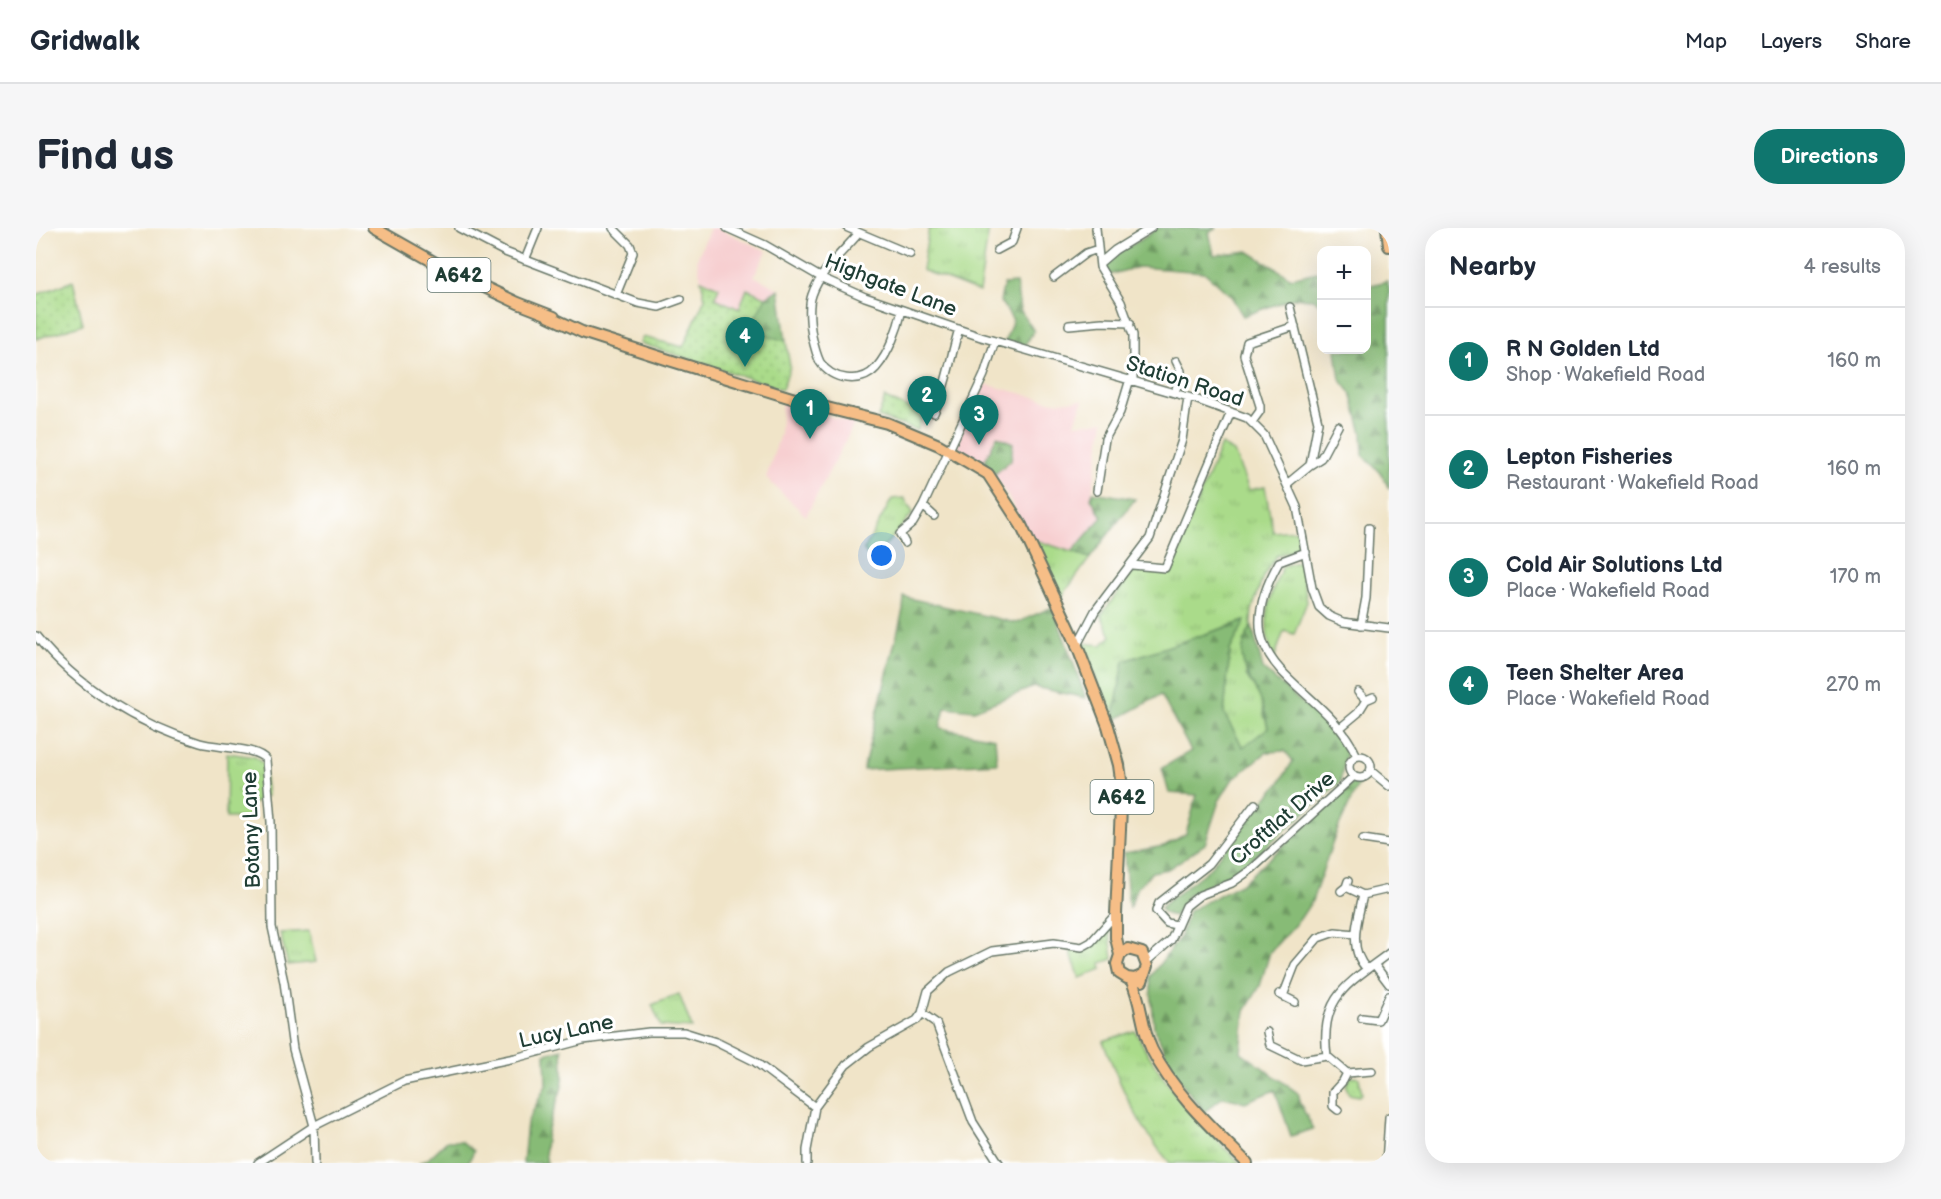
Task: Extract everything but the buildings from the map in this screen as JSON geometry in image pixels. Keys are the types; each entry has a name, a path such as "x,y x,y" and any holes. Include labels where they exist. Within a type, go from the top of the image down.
{"highway":[{"name":"A642","path":"374,228 448,270 548,316 597,332 629,347 811,404 887,423 943,447 988,474 1021,525 1051,591 1108,726 1119,765 1122,815 1116,914 1124,952 1118,969 1123,976 1131,980 1145,1033 1161,1065 1190,1105 1247,1163"},
{"path":"1387,228 1389,246"},
{"path":"1124,952 1145,957"},
{"name":"A642","path":"1138,1003 1145,957"},
{"path":"1131,980 1143,975"}],"street":[{"path":"459,228 485,244 616,295 659,307 681,299"},
{"path":"525,260 538,228"},
{"path":"613,228 630,245 633,253 616,295"},
{"name":"Highgate Lane","path":"727,228 765,244 822,278 902,310 981,337"},
{"path":"848,228 910,254"},
{"path":"997,250 1012,242 1017,228"},
{"path":"1096,228 1105,278 1121,302 1133,335 1131,380 1120,412 1107,430 1097,491"},
{"path":"1101,262 1115,250 1151,228"},
{"path":"860,233 822,278 812,294 811,328 819,360 825,368 843,378 864,376 876,368 896,331 902,310"},
{"path":"1054,277 1086,253 1098,249"},
{"path":"1290,307 1318,422 1310,465"},
{"path":"1069,325 1102,322 1130,324"},
{"path":"1252,422 1260,406 1244,355 1248,342 1295,326"},
{"path":"934,412 946,387 949,362 959,329"},
{"name":"Station Road","path":"981,337 1188,397 1252,422 1264,435 1297,507 1319,607 1335,619 1389,628"},
{"path":"905,543 900,534 913,524 923,506 943,447 984,375 995,341"},
{"path":"1175,393 1181,371 1176,361"},
{"path":"1075,648 1095,610 1132,565 1150,538 1158,520 1182,440 1188,397"},
{"path":"1132,565 1165,568 1231,412"},
{"path":"1287,484 1321,458 1338,426"},
{"path":"923,506 934,516"},
{"path":"1361,625 1366,598 1369,528"},
{"path":"1306,552 1279,562 1264,596 1261,631 1265,651 1280,672 1340,728 1357,756 1368,758 1371,771 1389,786"},
{"name":"Botany Lane","path":"36,636 81,683 130,712 162,729 194,741 255,752 266,760 272,822 272,927 284,982 293,1049 314,1126"},
{"path":"1340,728 1358,713 1369,698 1358,692"},
{"name":"Croftflat Drive","path":"1354,776 1349,766 1351,760 1357,756"},
{"name":"Croftflat Drive","path":"1354,776 1364,778 1371,771"},
{"name":"Croftflat Drive","path":"1145,957 1171,940 1176,925 1186,906 1192,900 1244,876 1354,776"},
{"name":"Croftflat Drive","path":"1176,925 1160,918 1156,911 1159,903 1209,864 1249,806"},
{"path":"1363,839 1389,843"},
{"path":"1345,886 1363,895 1389,889"},
{"path":"1363,895 1355,934 1357,955 1367,969"},
{"path":"807,1163 807,1150 815,1107 846,1065 869,1047 911,1025 922,1013 928,991 949,972 992,951 1054,943 1082,947 1091,942 1116,914"},
{"path":"1295,1002 1281,995 1294,966 1318,938 1335,932 1355,934"},
{"path":"1327,1056 1328,1016 1332,1003 1341,991 1389,953"},
{"path":"1374,964 1389,984"},
{"path":"1362,1018 1378,1020 1389,996"},
{"path":"922,1013 936,1023 973,1122 999,1163"},
{"name":"Lucy Lane","path":"258,1163 314,1126 404,1081 515,1059 584,1040 649,1032 684,1032 716,1042 754,1061 815,1107"},
{"path":"1267,1032 1267,1046 1301,1060 1327,1056 1347,1072 1372,1071"},
{"path":"1338,1110 1333,1106 1333,1092 1343,1081 1347,1072"},
{"path":"1386,1163 1389,1117"},
{"path":"314,1126 315,1163"}],"shaded area":[{"path":"710,228 717,228 767,251 754,276 779,289 766,297 747,289 739,309 714,298 719,287 701,280 697,259"},
{"path":"985,384 1054,402 1083,400 1075,424 1104,421 1091,498 1103,517 1072,552 1032,539 995,474 1011,460 997,436 984,462 958,448 955,443"},
{"path":"782,401 854,424 806,516 766,478 780,434"}],"green space":[{"path":"929,228 989,228 979,292 922,270"},
{"path":"1156,228 1217,228 1209,232 1214,255 1248,251 1291,278 1317,272 1317,302 1314,299 1294,298 1243,316 1231,296 1204,272 1138,267 1108,275 1105,266 1110,259"},
{"path":"701,280 719,287 715,298 739,309 747,289 766,297 754,319 768,336 786,341 790,367 782,389 640,343 643,337 683,347 705,298"},
{"path":"73,281 83,324 36,339 36,295"},
{"path":"1387,281 1389,289 1389,489 1381,473 1363,455 1362,433 1351,393 1340,379 1337,354 1371,354 1371,285"},
{"path":"1016,283 1020,310 1034,331 1024,346 1005,341 1013,320 1000,301 1004,284"},
{"path":"779,289 786,341 768,337 754,319 766,297"},
{"path":"885,398 923,415 917,430 878,417"},
{"path":"997,436 1013,443 1011,460 995,474 984,462"},
{"path":"1221,445 1234,452 1249,490 1265,487 1273,532 1297,530 1301,548 1276,556 1263,577 1252,610 1246,675 1260,697 1268,728 1243,748 1224,714 1230,650 1244,621 1124,661 1113,721 1082,643 1102,645 1111,636 1101,615 1135,569 1168,572"},
{"path":"1093,492 1135,499 1090,558 1072,552 1102,517 1091,498"},
{"path":"904,498 913,513 871,562 864,550 892,499"},
{"path":"1032,539 1090,558 1060,599"},
{"path":"1301,561 1307,602 1294,634 1284,631 1274,659 1267,635 1268,612 1273,589 1283,566"},
{"path":"904,597 1016,623 1053,607 1086,698 1034,687 974,710 945,707 940,728 995,738 997,763 863,770 903,610"},
{"path":"1245,621 1230,650 1224,714 1243,747 1268,728 1261,700 1243,662 1243,646 1252,626 1263,669 1338,734 1346,754 1340,783 1240,869 1187,896 1175,916 1166,914 1160,909 1163,905 1209,869 1249,816 1279,784 1293,761 1285,751 1267,752 1232,780 1219,801 1205,844 1168,869 1152,872 1137,888 1129,909 1124,853 1164,846 1186,834 1197,795 1169,793 1162,768 1191,751 1161,695 1113,721 1124,661"},
{"path":"227,753 255,757 263,764 267,796 259,796 259,800 249,806 249,818 226,818"},
{"path":"1360,781 1336,833 1312,901 1300,919 1270,952 1260,986 1245,1011 1241,1052 1299,1094 1299,1101 1313,1129 1291,1136 1275,1090 1245,1102 1223,1097 1204,1112 1173,1071 1154,1027 1150,977 1180,937 1189,911 1242,883 1352,784"},
{"path":"1109,926 1113,959 1101,963 1102,969 1080,978 1070,951 1093,947"},
{"path":"309,931 316,962 288,965 280,933"},
{"path":"679,994 692,1028 661,1026 652,1005"},
{"path":"1135,1031 1158,1070 1182,1102 1240,1163 1170,1163 1139,1120 1116,1074 1103,1041"},
{"path":"562,1049 563,1082 545,1143 547,1163 523,1163 527,1123 546,1085 545,1054"},
{"path":"1350,1077 1359,1078 1362,1094 1359,1096 1349,1094 1346,1086"},
{"path":"447,1141 461,1141 474,1151 468,1163 419,1163 428,1159"}],"place":[{"name":"Teen Shelter Area","path":"745,367"},
{"name":"Lepton Fisheries","path":"927,426"},
{"name":"R N Golden Ltd","path":"810,439"},
{"name":"Cold Air Solutions Ltd","path":"979,445"}]}
